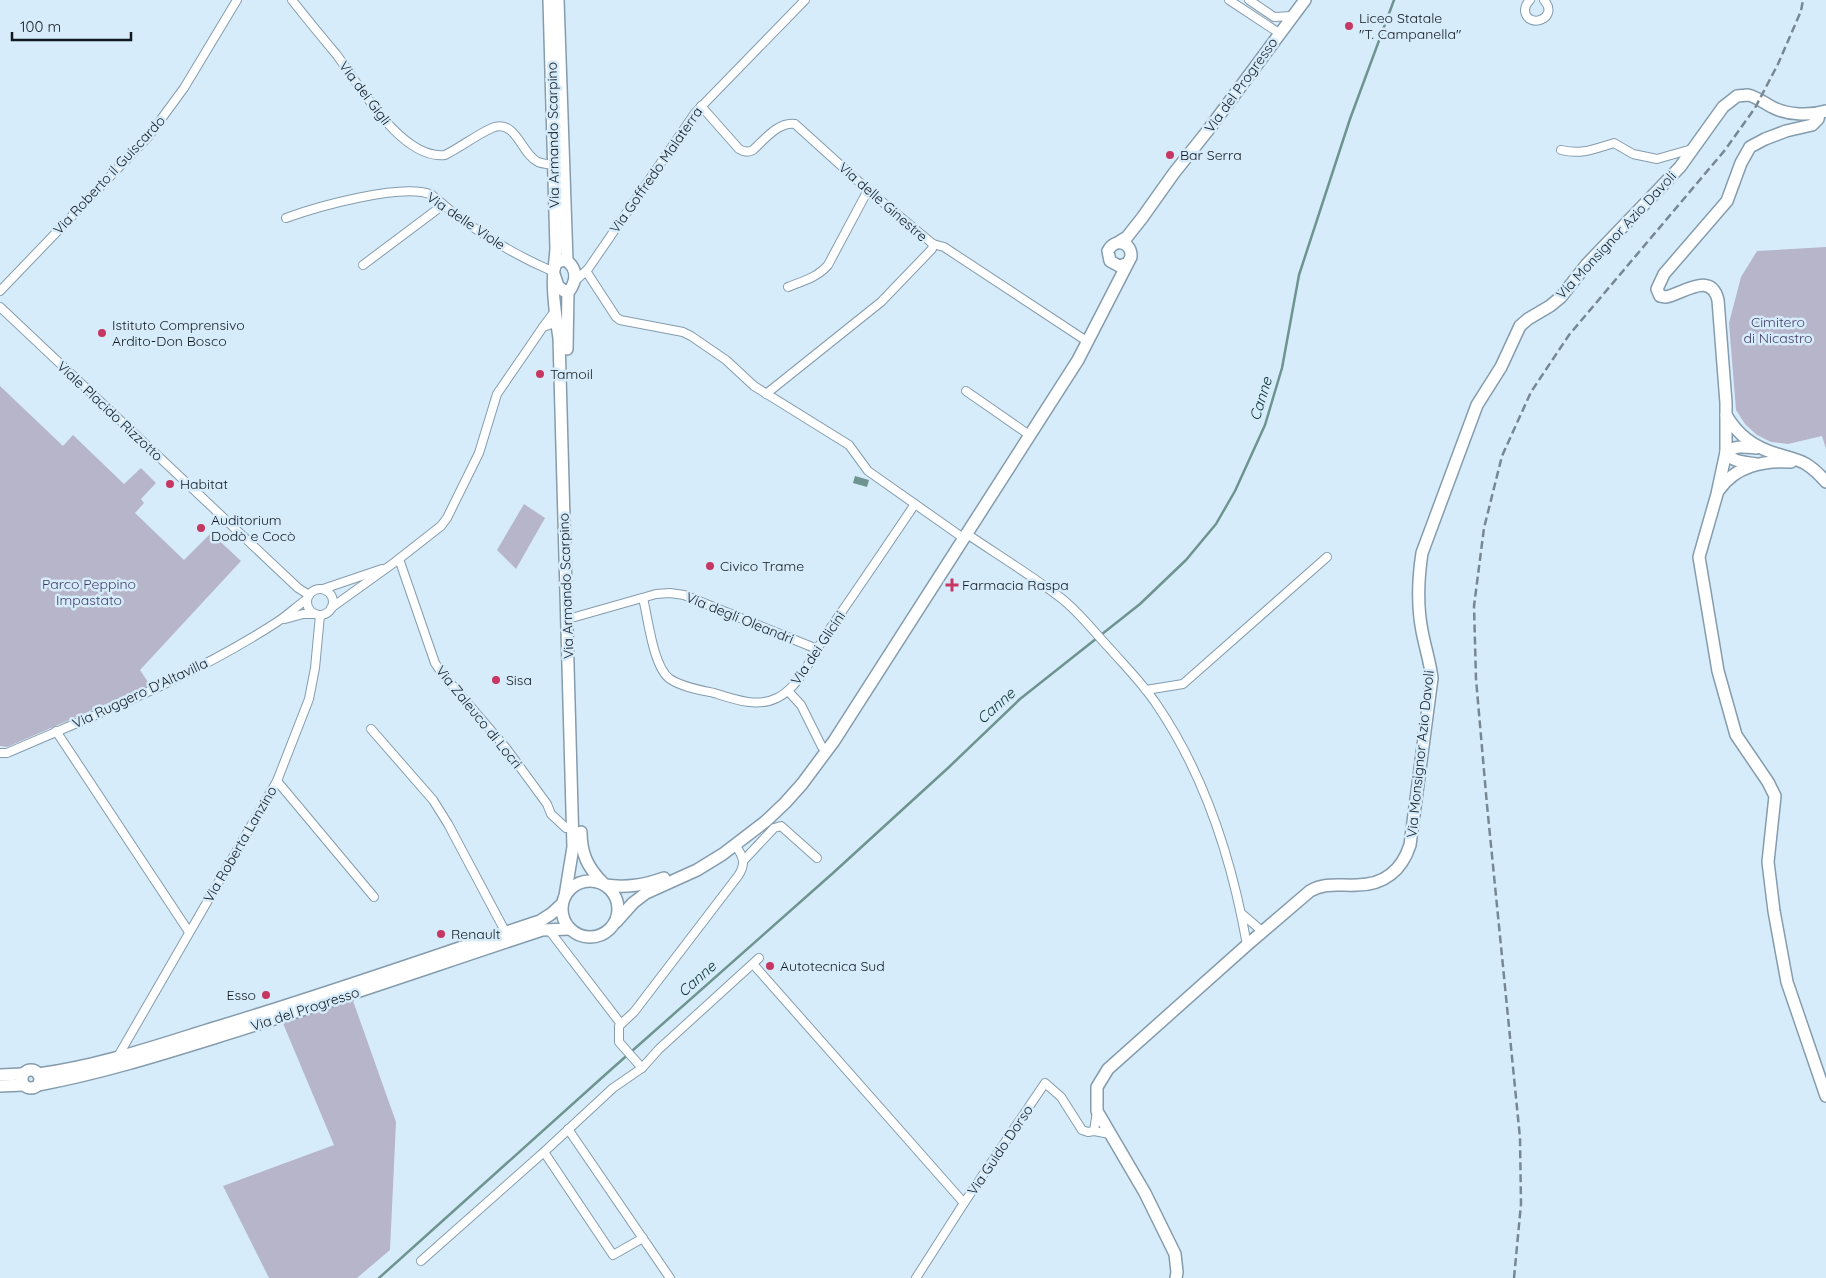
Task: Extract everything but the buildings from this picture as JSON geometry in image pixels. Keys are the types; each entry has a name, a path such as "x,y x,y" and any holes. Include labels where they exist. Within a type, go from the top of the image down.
{"street":[{"name":"Via Roberto il Guiscardo","path":"0,291 148,137 184,88 237,0"},
{"name":"Via dei Gigli","path":"292,0 336,54 383,119 409,144 420,150 440,156 493,128 505,127 513,132 528,153 538,162 554,165"},
{"name":"Via Armando Scarpino","path":"549,0 556,249 554,272 555,311 559,338 573,828 573,847 564,900"},
{"name":"Via Armando Scarpino","path":"558,0 570,264"},
{"name":"Via Goffredo Malaterra","path":"575,280 586,271 701,106 804,0"},
{"path":"1229,0 1279,33"},
{"path":"1249,0 1274,17 1293,16"},
{"name":"Via del Progresso","path":"1119,242 1127,237 1142,218 1305,0"},
{"path":"1526,2 1527,16 1536,21 1543,19 1548,13 1545,1"},
{"name":"Via Monsignor Azio Davoli","path":"1097,1111 1097,1087 1108,1068 1247,944 1310,891 1318,886 1367,884 1394,872 1404,861 1410,845 1432,678 1430,661 1422,630 1418,597 1418,576 1422,553 1477,405 1501,367 1520,326 1561,297 1587,264 1680,167 1723,108 1737,96 1752,96 1789,113 1823,112"},
{"name":"Via delle Ginestre","path":"701,106 739,150 743,152 753,150 781,126 790,123 795,124 868,190 933,244 944,247 1082,338"},
{"path":"1823,112 1812,125 1786,131 1750,147 1741,163 1728,201 1664,274 1657,288 1660,296 1666,298 1688,288 1706,285 1716,291 1726,415 1726,452 1717,494 1699,557 1718,671 1736,735 1768,782 1775,796 1768,862 1774,911 1787,982 1826,1096"},
{"path":"1561,150 1583,153 1614,143 1633,154 1657,159 1694,149"},
{"path":"788,287 809,279 823,271 828,265 868,190"},
{"name":"Via delle Viole","path":"286,218 317,207 399,192 426,192 479,232 554,272"},
{"path":"363,265 443,205"},
{"path":"1112,263 1119,266 1129,259 1131,250 1126,244 1119,242 1113,244 1108,251 1108,256 1112,263 1111,278 1072,357 963,535 818,763 785,804 735,845 697,870 646,893 633,903 611,929 604,934 586,937 570,929 562,913 564,900 570,889 577,884 594,881 628,887 644,885 694,864 748,828 780,799 797,780 822,747 963,535 1078,360 1129,259 1142,218"},
{"path":"766,394 881,302 932,249 933,244"},
{"name":"Via Goffredo Malaterra","path":"570,264 587,264 595,257"},
{"path":"559,262 570,264 575,280 568,291 564,291 558,286 554,272 559,262"},
{"path":"586,271 616,317 620,320 683,332 691,336 726,360 754,386 849,445 868,471 915,504 1031,577 1062,599 1080,616 1146,690 1185,750 1209,800 1242,914 1247,944"},
{"name":"Via Armando Scarpino","path":"568,291 567,339 581,847 590,868 604,884"},
{"name":"Viale Placido Rizzotto","path":"0,306 308,597"},
{"path":"543,327 557,324 568,308"},
{"path":"397,561 380,570 324,589 315,589 308,597 310,610 318,614 326,613 397,561 440,526 447,518 479,453 497,394 555,311"},
{"path":"966,391 1025,432"},
{"path":"1726,415 1735,430 1758,448"},
{"path":"1726,452 1731,448 1739,446 1758,448 1805,464 1817,472 1826,482"},
{"path":"1726,452 1734,460 1758,464 1784,462 1805,464"},
{"path":"1717,494 1725,482 1739,472 1758,464"},
{"name":"Via dei Glicini","path":"643,598 656,657 669,679 736,700 756,703 770,701 788,691 797,681 915,504"},
{"path":"1146,690 1183,684 1327,557"},
{"name":"Via Zaleuco di Locri","path":"397,561 432,656 441,672 506,748 547,804 551,814 566,828 573,828"},
{"path":"324,589 332,597 331,608"},
{"name":"Via degli Oleandri","path":"574,616 656,594 684,595 817,649"},
{"name":"Via Ruggero D'Altavilla","path":"0,753 7,753 120,705 194,670 276,622 308,597"},
{"name":"Via Ruggero D'Altavilla","path":"276,622 298,616 318,614"},
{"name":"Via Roberta Lanzino","path":"117,1058 276,781 308,699 315,668 318,614"},
{"path":"788,691 801,705 822,747"},
{"path":"371,729 438,808 506,933"},
{"path":"56,732 189,932"},
{"path":"276,781 374,898"},
{"path":"744,860 774,828 781,826 817,858"},
{"path":"642,1068 620,1042 619,1026 634,1012 744,868 744,860 735,845"},
{"path":"604,884 612,890 618,905 616,922"},
{"name":"Via del Progresso","path":"38,1079 117,1058 258,1015 540,922 551,914 564,900"},
{"path":"1242,914 1262,931"},
{"name":"Via del Progresso","path":"38,1079 75,1078 142,1060 261,1024 542,930 570,929"},
{"path":"549,930 621,1024"},
{"path":"421,1261 613,1088 642,1068 659,1049 759,958"},
{"path":"753,964 964,1203"},
{"path":"0,1075 23,1079 31,1088 38,1079 31,1070 23,1079 0,1086"},
{"name":"Via Guido Dorso","path":"916,1278 1045,1083 1061,1097 1082,1130 1094,1131"},
{"path":"1097,1111 1094,1131 1110,1134"},
{"path":"1097,1111 1145,1193 1175,1254 1176,1278"},
{"path":"568,1129 670,1278"},
{"path":"544,1152 613,1255 643,1238"}],"green space":[{"name":"Cimitero di Nicastro","path":"1826,247 1826,449 1822,436 1788,444 1771,442 1757,435 1745,424 1736,410 1729,323 1741,277 1757,251"},
{"name":"Parco Peppino Impastato","path":"0,386 63,446 73,435 124,484 141,468 156,483 141,499 144,503 135,513 184,560 211,533 241,561 140,670 150,685 7,747 0,746"},
{"path":"524,504 545,518 516,569 497,550"},
{"path":"352,998 396,1122 390,1250 357,1278 269,1278 223,1186 334,1145 282,1021"}],"shaded area":[{"path":"855,476 869,480 867,487 853,483"}],"waterway":[{"name":"Canne","path":"379,1278 833,873 1020,699 1140,604 1186,560 1216,524 1235,491 1265,425 1282,368 1299,275 1350,119 1394,0"}],"railway":[{"path":"1514,1278 1521,1204 1520,1138 1476,679 1474,606 1484,528 1502,456 1531,392 1569,335 1725,150 1755,108 1778,64 1801,11 1803,0"}],"place":[{"name":"Liceo Statale \"T. Campanella\"","path":"1349,26"},
{"name":"Bar Serra","path":"1170,155"},
{"name":"Istituto Comprensivo Ardito-Don Bosco","path":"102,333"},
{"name":"Tamoil","path":"540,374"},
{"name":"Habitat","path":"170,484"},
{"name":"Auditorium Dodò e Cocò","path":"201,528"},
{"name":"Civico Trame","path":"710,566"},
{"name":"Farmacia Raspa","path":"952,585"},
{"name":"Sisa","path":"496,680"},
{"name":"Renault","path":"441,934"},
{"name":"Autotecnica Sud","path":"770,966"},
{"name":"Esso","path":"266,995"}]}
